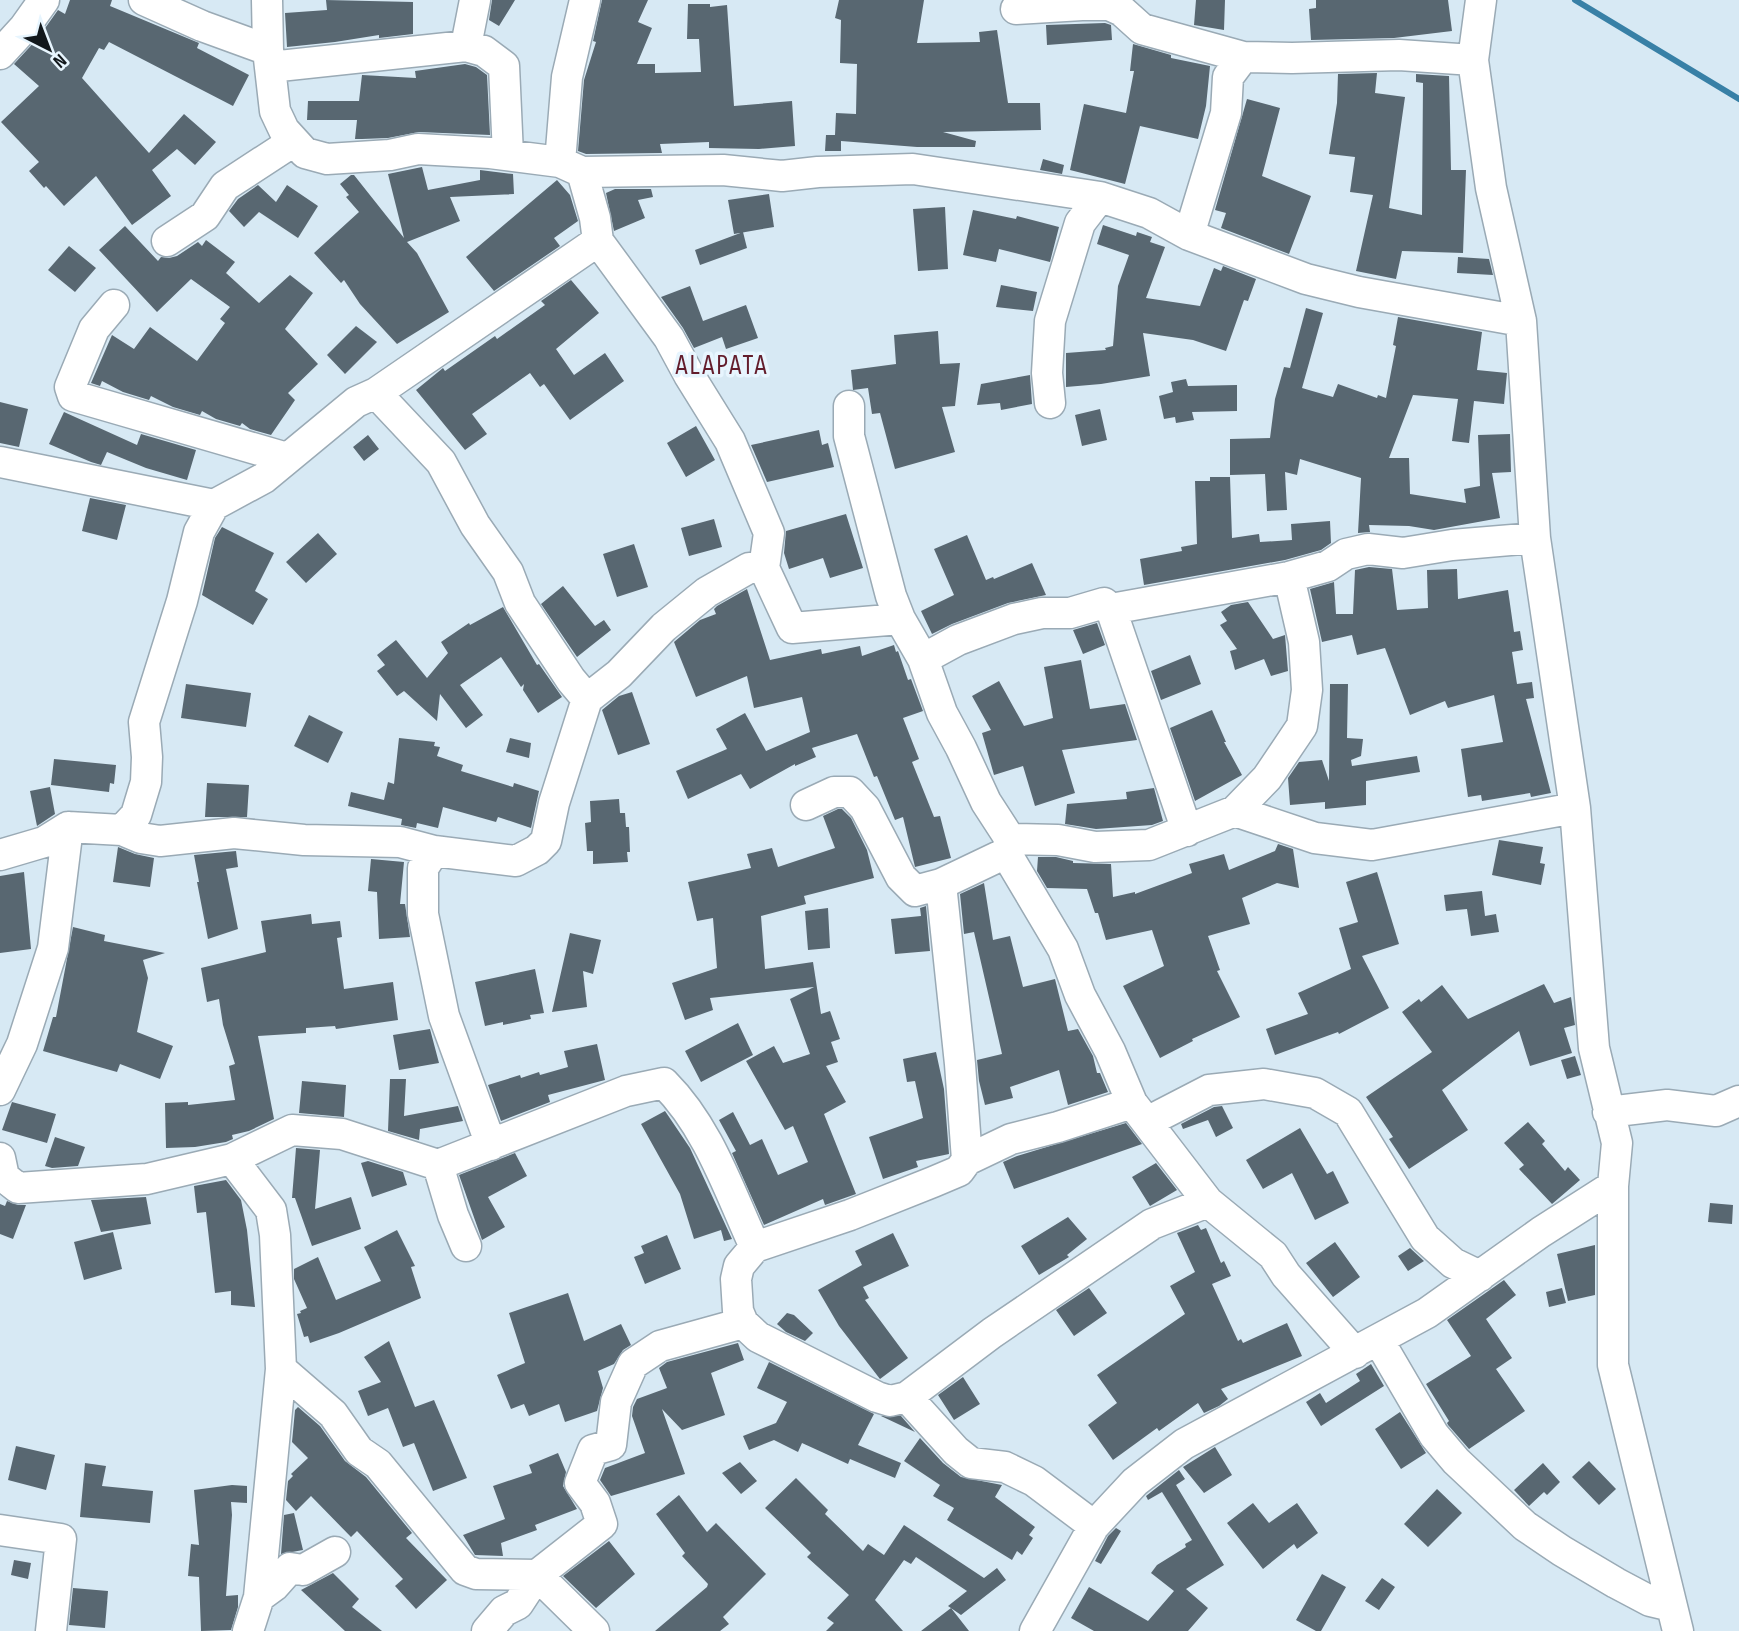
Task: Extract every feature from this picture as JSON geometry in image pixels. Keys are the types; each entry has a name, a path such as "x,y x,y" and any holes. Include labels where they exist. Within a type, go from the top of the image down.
{"street":[{"path":"0,54 24,28 44,0"},
{"path":"145,0 269,59 467,46 484,51 504,66 508,155"},
{"path":"267,0 269,59 275,111 284,130 304,153 327,159 390,155 418,149 508,155 571,167 723,170 782,176 913,169 1100,197 1149,214 1189,235 1306,279 1359,292 1521,321"},
{"path":"467,46 475,0"},
{"path":"585,0 568,76 571,167 595,218 598,241 668,338 730,441 769,533 764,568 792,628 900,619"},
{"path":"1481,0 1473,60 1491,188 1521,321 1535,538 1575,808 1594,1048 1616,1143 1613,1186 1613,1366 1675,1618"},
{"path":"1016,9 1109,5 1122,11 1142,29 1243,57 1399,55 1473,60"},
{"path":"1189,235 1226,113 1228,78 1243,57"},
{"path":"167,241 205,216 225,186 294,141"},
{"path":"1049,402 1047,373 1050,321 1080,223 1100,197"},
{"path":"122,830 135,815 146,782 148,757 144,722 182,601 199,532 214,505 264,478 356,402 376,393 598,241"},
{"path":"114,305 94,329 70,387 73,396 287,458"},
{"path":"376,393 441,462 475,525 508,572 520,603 571,680 587,698"},
{"path":"849,406 849,436 891,596 900,619 923,659 942,713 1063,949 1080,995 1140,1112 1208,1202 1273,1255 1286,1275 1367,1347 1456,1461 1525,1526 1675,1618"},
{"path":"0,462 214,505"},
{"path":"1111,609 1289,577 1328,566 1346,554 1368,549 1403,553 1452,545 1535,538"},
{"path":"0,855 44,842 68,827 122,830 141,838 160,841 234,833 304,840 400,842 434,850 516,861 537,850 546,841 554,803 587,698 619,674 664,627 707,592 749,568 764,568"},
{"path":"806,805 834,792 850,792 865,808 901,877 915,891 941,884 1008,846 1058,841 1095,847 1149,845 1235,811 1267,778 1302,726 1307,690 1304,642 1289,577"},
{"path":"923,659 958,640 1014,619 1042,612 1070,613 1104,603 1111,609 1187,831"},
{"path":"1235,811 1315,838 1372,845 1575,808"},
{"path":"0,1090 22,1044 53,948 68,827"},
{"path":"434,850 423,868 423,914 444,1016 491,1145"},
{"path":"941,884 967,1160"},
{"path":"0,1158 4,1177 18,1188 147,1179 232,1159 292,1130 342,1134 438,1165 626,1091 664,1083 683,1102 718,1164 755,1247"},
{"path":"1208,1202 1152,1224 992,1333 907,1397 890,1401 758,1337 743,1323 738,1311 736,1279 739,1266 755,1247 850,1215 933,1182 959,1171 967,1160 1011,1139 1058,1127 1140,1112 1209,1090 1264,1084 1315,1093 1348,1112 1425,1238 1453,1263 1480,1276"},
{"path":"1608,1112 1667,1105 1716,1111 1739,1101"},
{"path":"232,1159 271,1210 282,1345 259,1597 248,1631"},
{"path":"438,1165 453,1215 466,1246"},
{"path":"1035,1631 1094,1527 1135,1482 1184,1444 1427,1313 1541,1232 1613,1186"},
{"path":"486,1631 505,1611 518,1604 537,1576 602,1524 596,1503 580,1483 593,1450 611,1445 616,1402 633,1363 660,1346 743,1323"},
{"path":"281,1369 333,1413 359,1451 378,1464 465,1570 476,1574 537,1576 594,1631"},
{"path":"907,1397 956,1451 971,1463 1005,1467 1034,1481 1094,1527"},
{"path":"0,1530 61,1539 51,1631"},
{"path":"259,1597 274,1586 290,1568 303,1570 335,1552"}],"building":[{"path":"70,0 112,0 110,6 199,43 197,48 249,75 233,106 109,42 104,50 99,48 82,78 149,153 184,114 216,142 195,165 177,149 152,170 171,196 132,225 96,176 64,206 29,171 39,162 1,122 39,86 14,64 38,38 58,10 65,14"},
{"path":"326,0 413,2 413,34 379,38 379,35 287,47 285,13 327,10"},
{"path":"492,0 515,0 499,26 489,20"},
{"path":"602,0 648,0 638,22 652,28 637,64 655,64 655,73 701,72 699,39 687,39 688,4 710,4 710,7 727,5 734,106 792,101 795,146 759,149 709,148 709,142 660,144 662,153 586,154 578,151 584,80 596,42 593,41"},
{"path":"839,0 924,0 917,43 980,42 979,32 997,30 1008,103 1040,103 1041,130 943,132 976,141 975,147 917,147 841,141 841,151 825,151 826,135 835,135 836,113 856,114 857,64 840,63 841,20 835,18"},
{"path":"1196,0 1225,0 1224,30 1194,25"},
{"path":"1316,0 1448,0 1452,31 1394,38 1311,40 1309,9 1316,8"},
{"path":"1046,25 1111,25 1112,40 1047,45"},
{"path":"1133,44 1171,55 1171,58 1210,66 1206,106 1198,139 1140,126 1125,184 1070,170 1084,104 1126,113 1134,71 1130,71"},
{"path":"465,64 476,67 487,75 490,135 419,132 388,138 355,139 357,120 307,120 308,101 359,101 362,75 416,78 415,71"},
{"path":"1377,73 1375,93 1405,97 1389,208 1422,215 1423,83 1416,82 1416,74 1449,76 1451,170 1466,170 1463,253 1402,251 1396,279 1356,271 1373,195 1350,192 1355,157 1329,154 1337,103 1338,74"},
{"path":"1247,99 1280,108 1262,176 1311,196 1289,254 1221,228 1226,213 1215,210"},
{"path":"1043,159 1064,165 1062,174 1040,170"},
{"path":"422,167 428,190 480,180 480,170 513,174 514,194 450,197 460,221 407,242 417,253 449,312 397,344 360,304 344,280 341,283 314,253 359,212 346,197 349,195 340,184 351,175 354,175 404,238 388,174"},
{"path":"557,180 570,195 578,221 554,238 560,246 494,291 466,257"},
{"path":"258,185 276,202 287,185 318,206 298,238 259,212 244,227 229,211 238,199"},
{"path":"615,189 651,189 653,197 638,200 645,218 614,231 606,193"},
{"path":"769,194 774,227 734,234 728,200"},
{"path":"945,207 948,269 918,271 913,209"},
{"path":"973,210 1016,219 1017,216 1059,227 1050,262 999,249 996,262 963,255"},
{"path":"1103,225 1136,236 1137,232 1152,237 1150,242 1165,247 1146,298 1200,306 1214,268 1221,271 1223,266 1256,279 1248,301 1244,300 1226,351 1193,340 1143,333 1150,376 1066,387 1066,353 1106,350 1105,348 1113,346 1118,286 1129,255 1097,244"},
{"path":"125,226 158,261 161,257 177,256 198,242 202,246 206,240 235,262 226,273 259,303 290,275 313,293 285,329 318,364 288,393 295,400 271,435 250,429 242,423 240,426 216,419 202,411 200,415 173,407 151,396 149,400 123,392 102,381 100,386 91,383 112,335 134,349 150,327 197,361 225,323 220,319 230,307 191,279 157,312 99,250"},
{"path":"743,232 747,248 700,265 695,250"},
{"path":"69,246 96,268 75,292 48,270"},
{"path":"1458,257 1489,259 1493,275 1457,273"},
{"path":"571,280 599,313 556,349 574,375 605,353 624,381 570,420 544,384 540,387 530,373 472,414 487,434 465,450 416,390 443,368 445,371 495,336 497,339 545,305 541,301"},
{"path":"1001,285 1037,292 1033,311 996,307"},
{"path":"690,286 703,321 746,305 758,338 726,349 722,337 694,348 661,297"},
{"path":"1306,308 1323,313 1302,388 1333,397 1338,384 1377,398 1378,395 1386,398 1396,346 1393,345 1398,317 1482,332 1477,370 1507,373 1504,404 1474,401 1469,443 1452,441 1458,399 1413,395 1389,458 1409,458 1410,494 1466,503 1464,489 1480,486 1478,435 1510,434 1511,472 1492,473 1500,518 1434,530 1369,525 1370,532 1358,533 1361,478 1300,459 1297,475 1285,472 1287,510 1267,511 1265,474 1230,475 1230,439 1270,438 1275,399 1284,367 1290,368"},
{"path":"356,326 377,342 345,374 327,355"},
{"path":"938,331 940,364 960,363 955,406 942,407 955,452 895,469 880,413 872,414 868,388 853,390 851,370 896,364 894,335"},
{"path":"1030,375 1032,404 1001,410 1000,403 977,405 981,384"},
{"path":"1186,379 1188,386 1237,385 1237,411 1192,412 1194,420 1176,423 1175,417 1164,419 1159,396 1173,392 1171,382"},
{"path":"0,402 28,409 19,447 0,443"},
{"path":"1100,409 1107,440 1082,446 1075,415"},
{"path":"64,412 137,445 141,434 196,450 187,480 146,468 107,452 101,465 49,444"},
{"path":"696,426 715,460 686,477 667,443"},
{"path":"819,430 822,445 828,443 834,467 767,482 751,445"},
{"path":"368,435 379,449 364,461 353,447"},
{"path":"1210,477 1230,477 1232,538 1259,534 1260,542 1292,540 1291,524 1330,521 1331,543 1321,550 1285,560 1144,585 1140,559 1182,551 1181,547 1197,544 1195,481 1210,481"},
{"path":"90,498 126,505 117,540 82,531"},
{"path":"846,514 863,568 830,578 823,558 789,569 784,553 786,531"},
{"path":"714,519 722,547 689,556 681,528"},
{"path":"222,527 274,553 255,591 268,599 253,625 202,595 215,538"},
{"path":"318,533 337,554 306,583 286,562"},
{"path":"967,535 986,580 1032,563 1046,595 1008,603 932,634 921,611 954,595 934,549"},
{"path":"634,544 648,587 617,597 603,554"},
{"path":"1369,567 1392,569 1397,610 1428,608 1427,570 1457,569 1458,599 1508,590 1514,632 1520,631 1523,650 1512,652 1517,684 1532,682 1534,698 1526,699 1551,793 1531,797 1530,793 1482,801 1481,795 1468,797 1461,749 1503,742 1494,695 1448,708 1445,701 1410,715 1385,648 1357,655 1352,635 1322,642 1310,589 1334,582 1336,614 1353,614 1355,570"},
{"path":"563,586 595,626 604,620 611,630 577,657 541,604"},
{"path":"747,589 770,660 821,649 822,654 860,646 862,656 894,645 923,711 903,718 919,759 912,762 934,817 940,816 951,858 915,867 903,817 895,820 857,734 812,748 816,757 795,764 750,789 741,774 688,799 676,771 727,749 716,729 745,713 766,751 810,732 802,697 754,708 747,676 696,697 674,642 700,620 716,614 714,609 717,606"},
{"path":"1248,602 1273,639 1285,635 1288,671 1271,676 1264,659 1235,670 1230,651 1237,649 1220,625 1227,621 1221,612 1231,605"},
{"path":"503,607 537,665 539,664 562,697 538,713 523,690 524,684 521,687 501,657 460,685 483,715 466,728 440,694 437,721 404,691 397,696 377,671 385,665 377,655 396,640 427,678 448,653 441,642 469,623 470,625"},
{"path":"1097,623 1105,645 1083,654 1073,630"},
{"path":"1190,655 1201,684 1161,700 1151,671"},
{"path":"1081,660 1090,709 1125,704 1137,740 1062,750 1075,793 1035,806 1023,766 994,775 982,733 991,730 972,696 999,681 1024,726 1053,718 1044,667"},
{"path":"186,684 251,693 246,727 181,718"},
{"path":"1330,684 1348,684 1347,738 1363,739 1361,756 1351,760 1352,766 1417,756 1420,772 1366,781 1366,805 1325,809 1325,802 1290,805 1288,778 1299,762 1322,760 1329,781"},
{"path":"632,692 650,744 618,755 602,710 619,696"},
{"path":"1212,710 1224,742 1242,775 1195,801 1170,728"},
{"path":"309,715 343,732 328,763 294,746"},
{"path":"399,738 435,742 434,746 440,747 437,756 463,765 461,771 513,787 514,783 539,791 531,828 498,817 496,822 443,807 438,828 417,823 416,828 401,825 402,819 348,806 351,792 384,800 388,782 394,784"},
{"path":"510,738 531,743 529,758 506,752"},
{"path":"54,759 116,765 114,784 110,783 109,792 51,785"},
{"path":"207,783 249,785 247,817 205,817"},
{"path":"50,787 55,814 37,826 30,791"},
{"path":"1154,788 1163,821 1152,825 1096,829 1065,824 1067,804 1127,799 1126,792"},
{"path":"619,799 620,813 625,813 626,827 629,827 628,862 593,864 593,851 587,851 585,823 591,822 590,801"},
{"path":"842,809 851,818 867,850 874,878 804,896 806,904 761,916 765,969 813,962 821,1014 830,1011 840,1039 831,1042 838,1062 826,1066 846,1102 824,1114 856,1194 825,1205 823,1199 764,1225 732,1153 736,1151 719,1120 733,1112 750,1145 762,1139 778,1175 808,1162 793,1126 785,1130 746,1061 774,1046 783,1063 810,1054 790,999 814,987 710,998 713,1010 685,1020 672,983 717,968 713,918 697,921 688,882 751,868 747,854 772,848 778,867 835,848 823,816"},
{"path":"1499,840 1543,847 1540,863 1545,864 1541,885 1492,875"},
{"path":"1278,844 1293,849 1299,888 1277,883 1242,898 1250,924 1208,936 1220,970 1217,971 1240,1017 1192,1039 1193,1041 1160,1058 1123,986 1164,966 1152,930 1106,940 1087,889 1047,888 1037,871 1038,857 1056,857 1073,863 1111,864 1113,897 1135,894 1192,873 1189,864 1224,854 1229,870 1275,851"},
{"path":"118,847 154,858 150,887 113,882"},
{"path":"236,851 238,867 226,869 238,929 208,939 194,855"},
{"path":"371,859 404,862 400,904 405,904 410,937 379,939 377,892 368,891"},
{"path":"24,872 31,949 0,953 0,876"},
{"path":"1377,872 1399,944 1362,956 1389,1008 1339,1034 1338,1032 1275,1055 1266,1029 1308,1014 1298,993 1351,969 1339,928 1358,922 1346,882"},
{"path":"984,883 993,940 1010,936 1023,987 1055,979 1068,1031 1078,1029 1108,1092 1068,1105 1059,1070 1010,1087 1013,1098 985,1105 977,1060 1002,1054 974,932 964,934 960,894"},
{"path":"1482,891 1485,916 1496,914 1499,932 1471,936 1467,909 1446,911 1444,895"},
{"path":"926,906 930,951 895,954 891,919 921,916 920,908"},
{"path":"828,908 830,948 808,950 805,911"},
{"path":"311,914 312,924 340,921 342,937 337,938 344,989 393,982 398,1020 336,1029 335,1026 306,1028 306,1033 258,1036 274,1119 249,1131 232,1135 233,1139 226,1142 166,1148 165,1103 188,1102 188,1105 235,1100 229,1066 235,1064 223,1025 219,999 207,1002 201,968 266,952 261,921"},
{"path":"73,927 105,935 104,941 165,953 143,960 148,978 137,1032 173,1046 160,1079 120,1064 117,1072 43,1051 53,1017 56,1017"},
{"path":"570,933 601,940 593,974 583,971 587,1007 552,1012"},
{"path":"535,969 544,1013 530,1015 531,1019 485,1026 475,982"},
{"path":"1544,984 1554,1003 1571,997 1575,1025 1564,1028 1572,1053 1530,1066 1519,1031 1442,1090 1468,1130 1409,1169 1389,1139 1393,1137 1366,1097 1432,1052 1402,1012 1419,999 1421,1002 1442,985 1468,1019"},
{"path":"738,1023 753,1055 701,1082 685,1051"},
{"path":"430,1029 439,1063 399,1070 393,1035"},
{"path":"597,1044 605,1080 548,1095 550,1102 501,1121 488,1085 520,1075 521,1078 539,1072 540,1075 568,1067 564,1051"},
{"path":"936,1052 944,1089 949,1154 916,1161 918,1167 883,1179 869,1137 923,1118 915,1081 907,1082 903,1059"},
{"path":"1575,1056 1581,1075 1567,1079 1561,1060"},
{"path":"390,1079 406,1079 404,1116 458,1106 463,1121 420,1129 419,1140 388,1131"},
{"path":"302,1081 346,1085 344,1117 299,1113"},
{"path":"12,1102 56,1114 47,1143 2,1130"},
{"path":"1222,1106 1233,1128 1216,1137 1208,1120 1183,1129 1181,1124 1214,1107"},
{"path":"665,1111 690,1148 732,1239 724,1241 721,1230 694,1239 680,1194 641,1124"},
{"path":"1528,1122 1545,1141 1542,1144 1565,1171 1568,1167 1580,1180 1552,1204 1519,1169 1524,1165 1504,1143"},
{"path":"1126,1123 1142,1144 1014,1189 1003,1162"},
{"path":"1300,1128 1327,1174 1333,1171 1349,1203 1315,1220 1292,1173 1263,1189 1246,1160"},
{"path":"55,1137 85,1147 78,1166 45,1166"},
{"path":"296,1148 320,1150 315,1209 351,1197 361,1229 312,1246 295,1198 292,1198"},
{"path":"515,1153 527,1176 488,1197 505,1227 482,1240 459,1175"},
{"path":"368,1161 403,1172 407,1185 372,1197 361,1163"},
{"path":"1156,1163 1177,1190 1150,1206 1132,1177"},
{"path":"226,1180 241,1200 255,1307 231,1305 231,1291 215,1293 206,1212 197,1213 194,1186"},
{"path":"146,1197 151,1224 101,1232 91,1200"},
{"path":"7,1201 26,1205 13,1239 0,1234 0,1204 5,1206"},
{"path":"1710,1203 1733,1205 1732,1224 1708,1222"},
{"path":"1068,1217 1087,1239 1067,1255 1069,1257 1039,1275 1021,1246"},
{"path":"1198,1225 1201,1230 1206,1228 1221,1263 1224,1261 1231,1276 1212,1284 1238,1341 1241,1339 1243,1343 1287,1323 1302,1356 1221,1389 1228,1399 1219,1406 1204,1413 1198,1403 1113,1460 1088,1425 1117,1403 1097,1375 1185,1314 1170,1286 1195,1272 1177,1233"},
{"path":"397,1230 415,1266 411,1267 421,1298 310,1343 308,1336 304,1337 297,1314 307,1308 294,1279 294,1269 318,1257 336,1300 381,1281 364,1247"},
{"path":"113,1232 122,1269 84,1280 74,1242"},
{"path":"893,1233 909,1266 863,1287 869,1298 865,1300 908,1358 880,1379 839,1326 818,1290 862,1265 855,1251"},
{"path":"667,1235 681,1269 645,1284 634,1257 644,1253 641,1246"},
{"path":"1335,1242 1360,1277 1333,1297 1306,1263"},
{"path":"1595,1245 1595,1295 1568,1301 1557,1254"},
{"path":"1410,1248 1424,1261 1408,1271 1398,1256"},
{"path":"1504,1280 1516,1295 1486,1319 1512,1358 1496,1369 1525,1411 1469,1449 1448,1425 1449,1421 1426,1384 1471,1356 1447,1320"},
{"path":"1089,1288 1107,1313 1074,1336 1056,1310"},
{"path":"1562,1288 1566,1303 1549,1307 1546,1292"},
{"path":"568,1293 584,1341 621,1324 631,1345 623,1350 614,1364 598,1371 603,1388 597,1411 565,1422 559,1404 529,1416 524,1404 511,1409 497,1375 525,1363 509,1313"},
{"path":"787,1313 794,1315 813,1333 805,1341 786,1332 777,1324"},
{"path":"389,1341 415,1407 434,1400 467,1478 433,1491 414,1443 403,1447 388,1408 368,1416 358,1391 381,1382 364,1357"},
{"path":"738,1343 744,1360 711,1373 725,1415 682,1430 662,1409 685,1474 611,1496 600,1480 605,1468 645,1453 632,1416 633,1407 637,1399 667,1388 659,1368 667,1362"},
{"path":"769,1362 874,1414 858,1445 901,1463 895,1478 850,1459 848,1464 802,1443 798,1452 774,1440 749,1450 743,1436 776,1423 787,1402 757,1388"},
{"path":"1371,1364 1384,1386 1321,1426 1306,1402 1320,1393 1326,1403 1360,1381 1356,1374"},
{"path":"963,1377 980,1404 954,1420 938,1395"},
{"path":"298,1407 320,1426 345,1461 366,1477 412,1533 406,1538 447,1580 416,1609 395,1586 403,1579 357,1531 351,1537 311,1496 296,1511 286,1500 288,1481 293,1476 291,1474 308,1458 292,1442 295,1410"},
{"path":"1400,1412 1426,1453 1401,1469 1375,1429"},
{"path":"881,1416 901,1416 915,1432"},
{"path":"920,1438 943,1463 961,1477 1002,1485 995,1497 1035,1527 1029,1535 1033,1538 1022,1555 1017,1551 1012,1560 947,1520 954,1508 933,1496 940,1485 904,1461"},
{"path":"16,1446 55,1455 46,1490 8,1480"},
{"path":"1215,1447 1232,1475 1204,1493 1183,1467"},
{"path":"558,1453 566,1472 563,1486 577,1509 535,1525 537,1530 501,1543 503,1556 475,1555 463,1535 505,1519 493,1486 532,1473 529,1465"},
{"path":"1589,1461 1616,1489 1599,1505 1572,1477"},
{"path":"740,1462 757,1481 741,1494 722,1473"},
{"path":"85,1463 106,1466 102,1486 153,1491 150,1523 80,1517"},
{"path":"1543,1463 1560,1482 1547,1495 1544,1492 1529,1506 1514,1490"},
{"path":"1179,1470 1185,1479 1176,1485 1224,1565 1186,1589 1208,1608 1188,1631 1094,1631 1071,1618 1089,1587 1148,1621 1174,1591 1151,1573 1157,1565 1186,1547 1185,1544 1192,1540 1162,1492 1148,1500 1146,1496"},
{"path":"796,1478 828,1510 825,1514 863,1551 868,1544 884,1555 904,1525 984,1578 997,1568 1006,1580 961,1615 948,1606 967,1591 916,1557 911,1564 904,1560 875,1600 903,1631 826,1631 834,1623 827,1618 849,1595 807,1557 811,1553 765,1508"},
{"path":"232,1485 247,1486 247,1503 231,1502 226,1596 238,1595 238,1607 231,1630 201,1631 199,1577 188,1576 191,1544 199,1545 194,1490"},
{"path":"1437,1489 1462,1513 1428,1547 1404,1524"},
{"path":"679,1495 707,1532 716,1523 766,1574 723,1617 729,1624 720,1631 655,1631 708,1584 682,1556 685,1553 656,1514"},
{"path":"1253,1503 1269,1523 1297,1503 1318,1533 1297,1549 1294,1544 1263,1569 1227,1523"},
{"path":"294,1513 303,1550 281,1554 284,1515"},
{"path":"1116,1528 1121,1531 1101,1564 1095,1561 1108,1536"},
{"path":"609,1541 635,1574 596,1608 563,1576"},
{"path":"14,1560 31,1563 28,1579 11,1575"},
{"path":"333,1573 359,1599 352,1607 382,1631 345,1631 301,1590"},
{"path":"1322,1574 1346,1587 1321,1631 1316,1631 1296,1620"},
{"path":"1382,1578 1395,1587 1379,1610 1365,1601"},
{"path":"73,1588 108,1591 105,1628 69,1625"},
{"path":"951,1608 969,1631 921,1631"}],"waterway":[{"path":"1575,0 1739,99"}],"district":[{"name":"ALAPATA","path":"722,365"}]}
